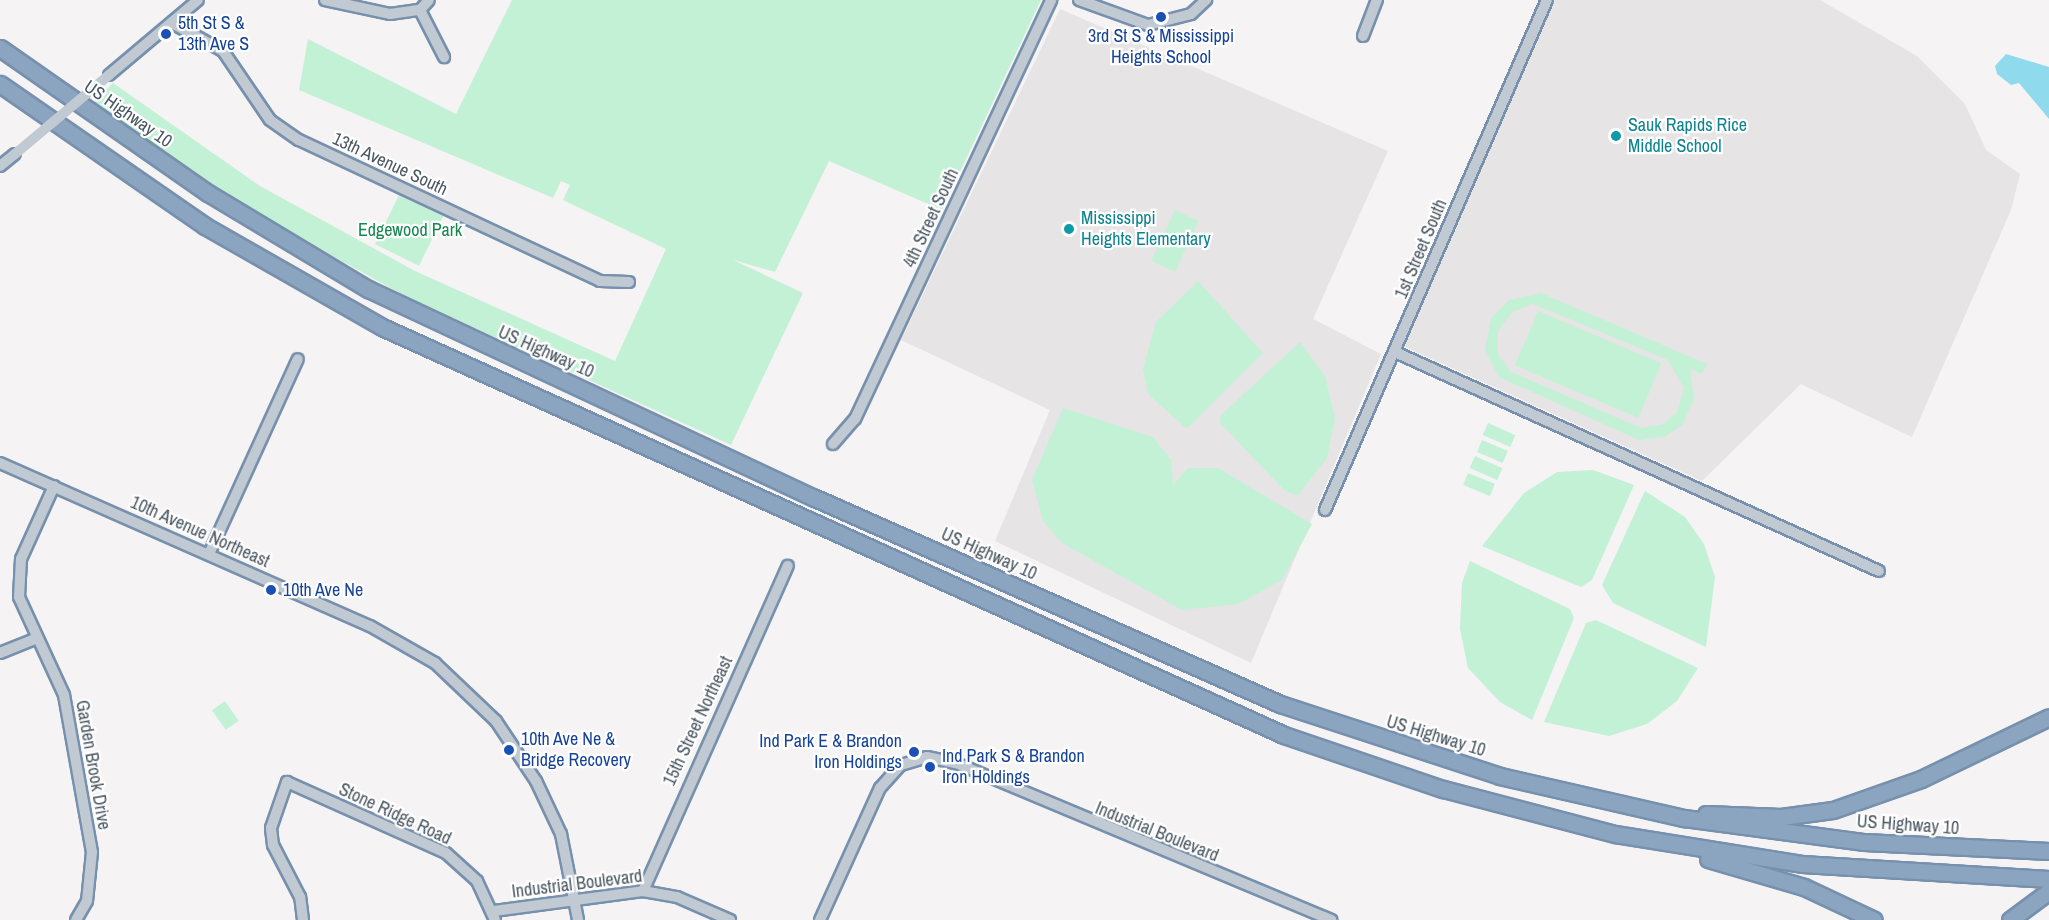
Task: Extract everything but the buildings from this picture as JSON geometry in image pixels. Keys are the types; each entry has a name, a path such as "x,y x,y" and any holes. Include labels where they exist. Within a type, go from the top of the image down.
{"highway":[{"path":"0,43 41,78"},
{"name":"US Highway 10","path":"0,48 208,193 350,280 815,498 1325,721 1500,776 1684,818 1864,842 2049,851"},
{"path":"3,86 241,248 382,327 1056,636 1332,753 1495,804 1615,834 1804,887 1874,920"},
{"path":"1684,818 1709,814 1782,817 1833,810 1921,779 2049,717"},
{"path":"1615,834 1802,864 2049,879"},
{"path":"2010,920 2049,891"}],"street":[{"path":"0,166 198,0"},
{"path":"325,0 379,14 420,9 429,0"},
{"name":"4th Street South","path":"833,444 855,418 1051,0"},
{"path":"1079,0 1138,25 1160,25 1191,14 1206,0"},
{"path":"1363,36 1377,0"},
{"name":"1st Street South","path":"1325,510 1395,352 1544,1"},
{"path":"420,9 444,57"},
{"name":"13th Avenue South","path":"172,23 223,51 270,120 299,140 600,281 629,282"},
{"path":"1395,352 1879,571"},
{"path":"209,554 298,359"},
{"name":"10th Avenue Northeast","path":"0,462 393,637 455,679 496,720 530,770 561,834 577,898 578,920"},
{"name":"Garden Brook Drive","path":"54,486 18,574 19,597 35,639 64,695 92,852 87,901 76,920"},
{"name":"15th Street Northeast","path":"643,891 788,566"},
{"path":"0,653 35,639"},
{"name":"Industrial Boulevard","path":"820,920 880,788 901,765 927,757 956,763 1331,920"},
{"name":"Stone Ridge Road","path":"303,920 300,897 273,845 271,828 287,783 446,853 477,881 494,916"},
{"name":"Industrial Boulevard","path":"494,916 577,898 643,891 676,897 730,920"}],"shaded area":[{"path":"1555,0 1820,0 1917,56 1965,104 1986,150 2020,174 2011,210 1912,437 1801,384 1702,481 1403,346"},
{"path":"1060,9 1388,151 1313,319 1381,354 1251,663 995,541 1050,410 901,340"}],"green space":[{"path":"512,0 1041,0 942,210 829,161 775,272 733,260 803,293 731,445 405,296 244,207 94,102 113,83 260,186 415,271 615,361 666,249 563,200 570,185 561,181 553,198 299,90 308,39 456,114"},
{"name":"Edgewood Park","path":"400,193 444,214 419,266 375,244"},
{"path":"1175,210 1199,221 1175,272 1151,261"},
{"path":"1198,281 1263,353 1187,429 1148,394 1143,369 1156,322"},
{"path":"1541,293 1707,364 1702,374 1690,369 1694,399 1682,425 1664,437 1639,440 1499,377 1485,350 1491,318 1509,300","holes":["1533,304 1668,360 1684,388 1677,412 1664,424 1641,428 1511,372 1498,354 1498,331 1512,312"]},
{"path":"1538,311 1661,363 1638,418 1515,365"},
{"path":"1300,342 1325,376 1335,418 1327,458 1298,495 1286,492 1220,423 1220,416"},
{"path":"1063,408 1153,437 1171,460 1173,485 1188,468 1218,468 1312,524 1282,580 1238,604 1182,610 1062,543 1043,521 1032,480"},
{"path":"1488,423 1515,435 1510,447 1483,435"},
{"path":"1482,440 1508,451 1503,463 1477,452"},
{"path":"1475,456 1502,468 1497,480 1470,468"},
{"path":"1593,470 1634,485 1592,580 1581,587 1482,546 1524,493 1557,472"},
{"path":"1468,473 1495,484 1490,496 1463,485"},
{"path":"1645,491 1685,517 1704,544 1715,577 1706,647 1613,603 1602,585"},
{"path":"1470,561 1570,609 1574,618 1532,720 1500,702 1468,668 1460,629 1462,583"},
{"path":"1596,620 1698,668 1677,701 1647,724 1609,736 1544,722 1586,623"},
{"path":"225,701 239,721 226,730 212,710"}],"water":[{"path":"2006,54 2049,67 2049,119 2019,83 2011,85 1997,74 1995,66"}],"place":[{"name":"3rd St S & Mississippi Heights School","path":"1161,17"},
{"name":"5th St S & 13th Ave S","path":"166,34"},
{"name":"Sauk Rapids Rice Middle School","path":"1616,136"},
{"name":"Mississippi Heights Elementary","path":"1069,229"},
{"name":"10th Ave Ne","path":"271,590"},
{"name":"10th Ave Ne & Bridge Recovery","path":"509,750"},
{"name":"Ind Park E & Brandon Iron Holdings","path":"914,752"},
{"name":"Ind Park S & Brandon Iron Holdings","path":"930,767"}]}
